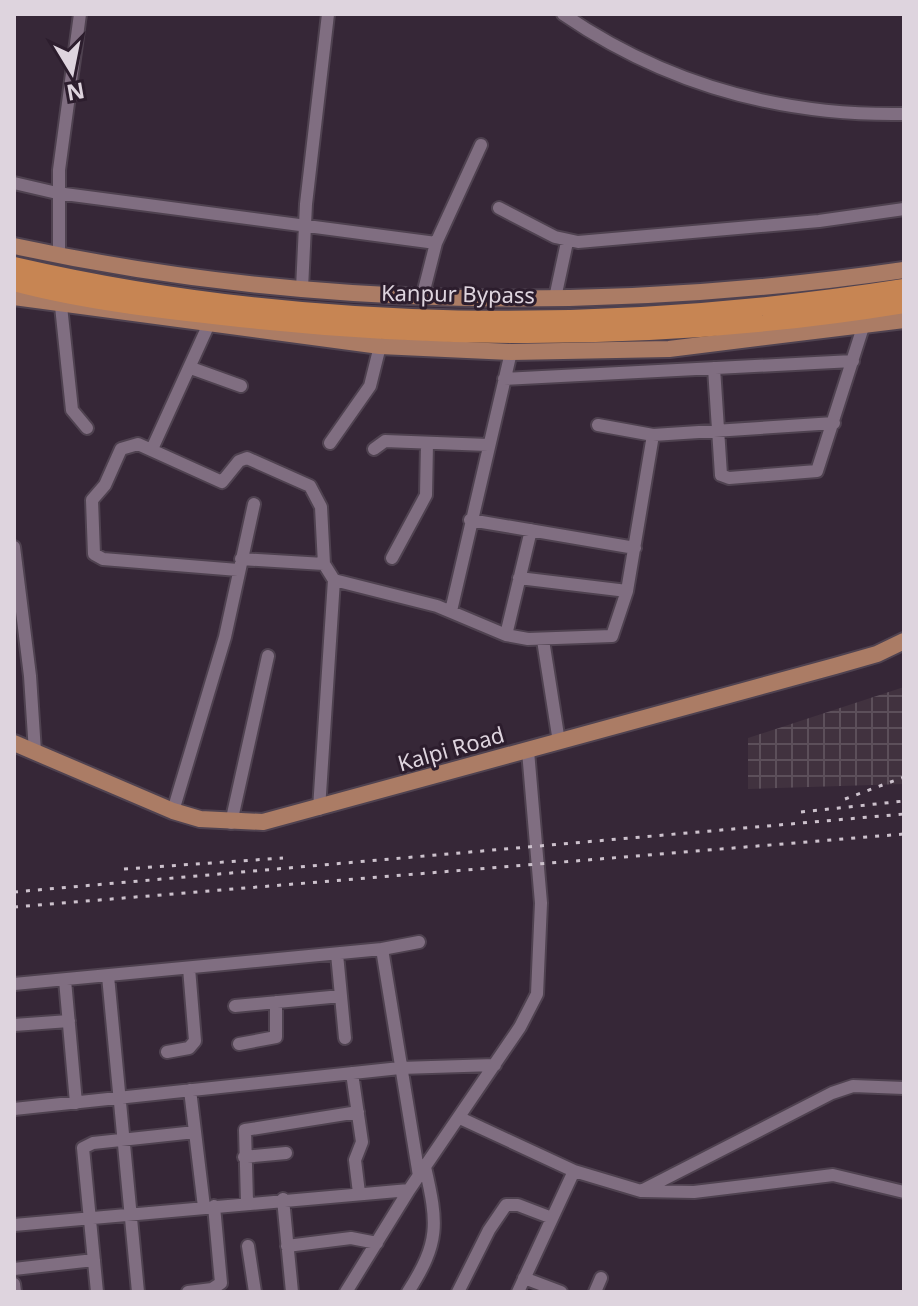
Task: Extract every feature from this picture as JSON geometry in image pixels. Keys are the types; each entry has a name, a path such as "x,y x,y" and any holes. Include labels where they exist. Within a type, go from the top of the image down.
{"highway":[{"name":"Kanpur Bypass","path":"14,266 48,291 212,300 344,314 496,320 667,316 816,302 904,288"},
{"name":"Kanpur Bypass","path":"14,282 48,291 210,315 369,331 509,334 666,332 816,319 904,304"}],"main road":[{"path":"27,249 214,280 422,298 511,301 814,283 904,270"},
{"path":"14,297 48,291 208,326 380,346 511,352 669,349 904,320"},
{"name":"Kalpi Road","path":"14,743 173,811 231,823 263,822 835,666 904,641"}],"street":[{"path":"59,255 47,190 80,14"},
{"path":"302,289 304,226 328,14"},
{"path":"563,14 588,31 688,81 725,94 808,109 904,114"},
{"path":"422,298 436,243 481,145"},
{"path":"14,183 436,243"},
{"path":"499,208 567,242 819,221 904,209"},
{"path":"555,298 567,242"},
{"path":"48,291 72,410 87,428"},
{"path":"152,449 208,326"},
{"path":"714,368 719,470 724,477 810,472 821,466 863,327"},
{"path":"330,443 370,386 380,346"},
{"path":"451,611 511,352"},
{"path":"504,379 853,361"},
{"path":"191,368 241,386"},
{"path":"598,425 653,435 834,423"},
{"path":"334,580 451,611 506,635 543,640 612,636 627,591 653,435"},
{"path":"374,449 385,441 488,445"},
{"path":"392,558 426,495 427,443"},
{"path":"319,809 334,580 324,564 321,507 310,486 247,458 239,461 226,480 217,481 138,444 125,446 105,485 93,495 94,554 103,559 324,564"},
{"path":"173,811 225,637 254,504"},
{"path":"470,520 635,548"},
{"path":"506,635 531,530"},
{"path":"14,550 35,752"},
{"path":"519,578 627,591"},
{"path":"543,640 559,742"},
{"path":"231,823 268,656"},
{"path":"348,1291 409,1190 495,1065 537,994 541,903 528,751"},
{"path":"14,984 337,954 419,942"},
{"path":"382,949 400,1068 422,1172 433,1202 434,1234 428,1262 408,1292"},
{"path":"337,954 345,1038"},
{"path":"167,1052 189,1048 195,1041 189,968"},
{"path":"108,976 138,1292"},
{"path":"65,980 76,1103"},
{"path":"235,1006 341,996"},
{"path":"239,1044 276,1037 276,1002"},
{"path":"14,1025 69,1021"},
{"path":"14,1109 400,1068 495,1065"},
{"path":"352,1073 362,1142 355,1160 359,1193"},
{"path":"641,1191 832,1093 853,1086 904,1088"},
{"path":"188,1292 212,1289 221,1283 190,1090"},
{"path":"247,1202 243,1133 248,1128 358,1112"},
{"path":"460,1118 574,1171 641,1191 694,1192 833,1175 904,1192"},
{"path":"97,1292 83,1148 93,1143 195,1132"},
{"path":"244,1157 286,1153"},
{"path":"518,1292 574,1171"},
{"path":"14,1225 409,1190"},
{"path":"283,1199 292,1292"},
{"path":"458,1292 489,1230 506,1205 518,1205 552,1218"},
{"path":"287,1246 351,1238 377,1243"},
{"path":"248,1246 255,1292"},
{"path":"14,1269 94,1260"},
{"path":"524,1278 561,1292"},
{"path":"595,1292 601,1278"},
{"path":"14,1284 15,1292"}],"shaded area":[{"path":"904,687 904,784 748,789 748,738"}],"railway":[{"path":"845,799 904,777"},
{"path":"801,812 904,801"},
{"path":"14,892 904,814"},
{"path":"14,907 904,834"},
{"path":"124,869 283,858"}]}
